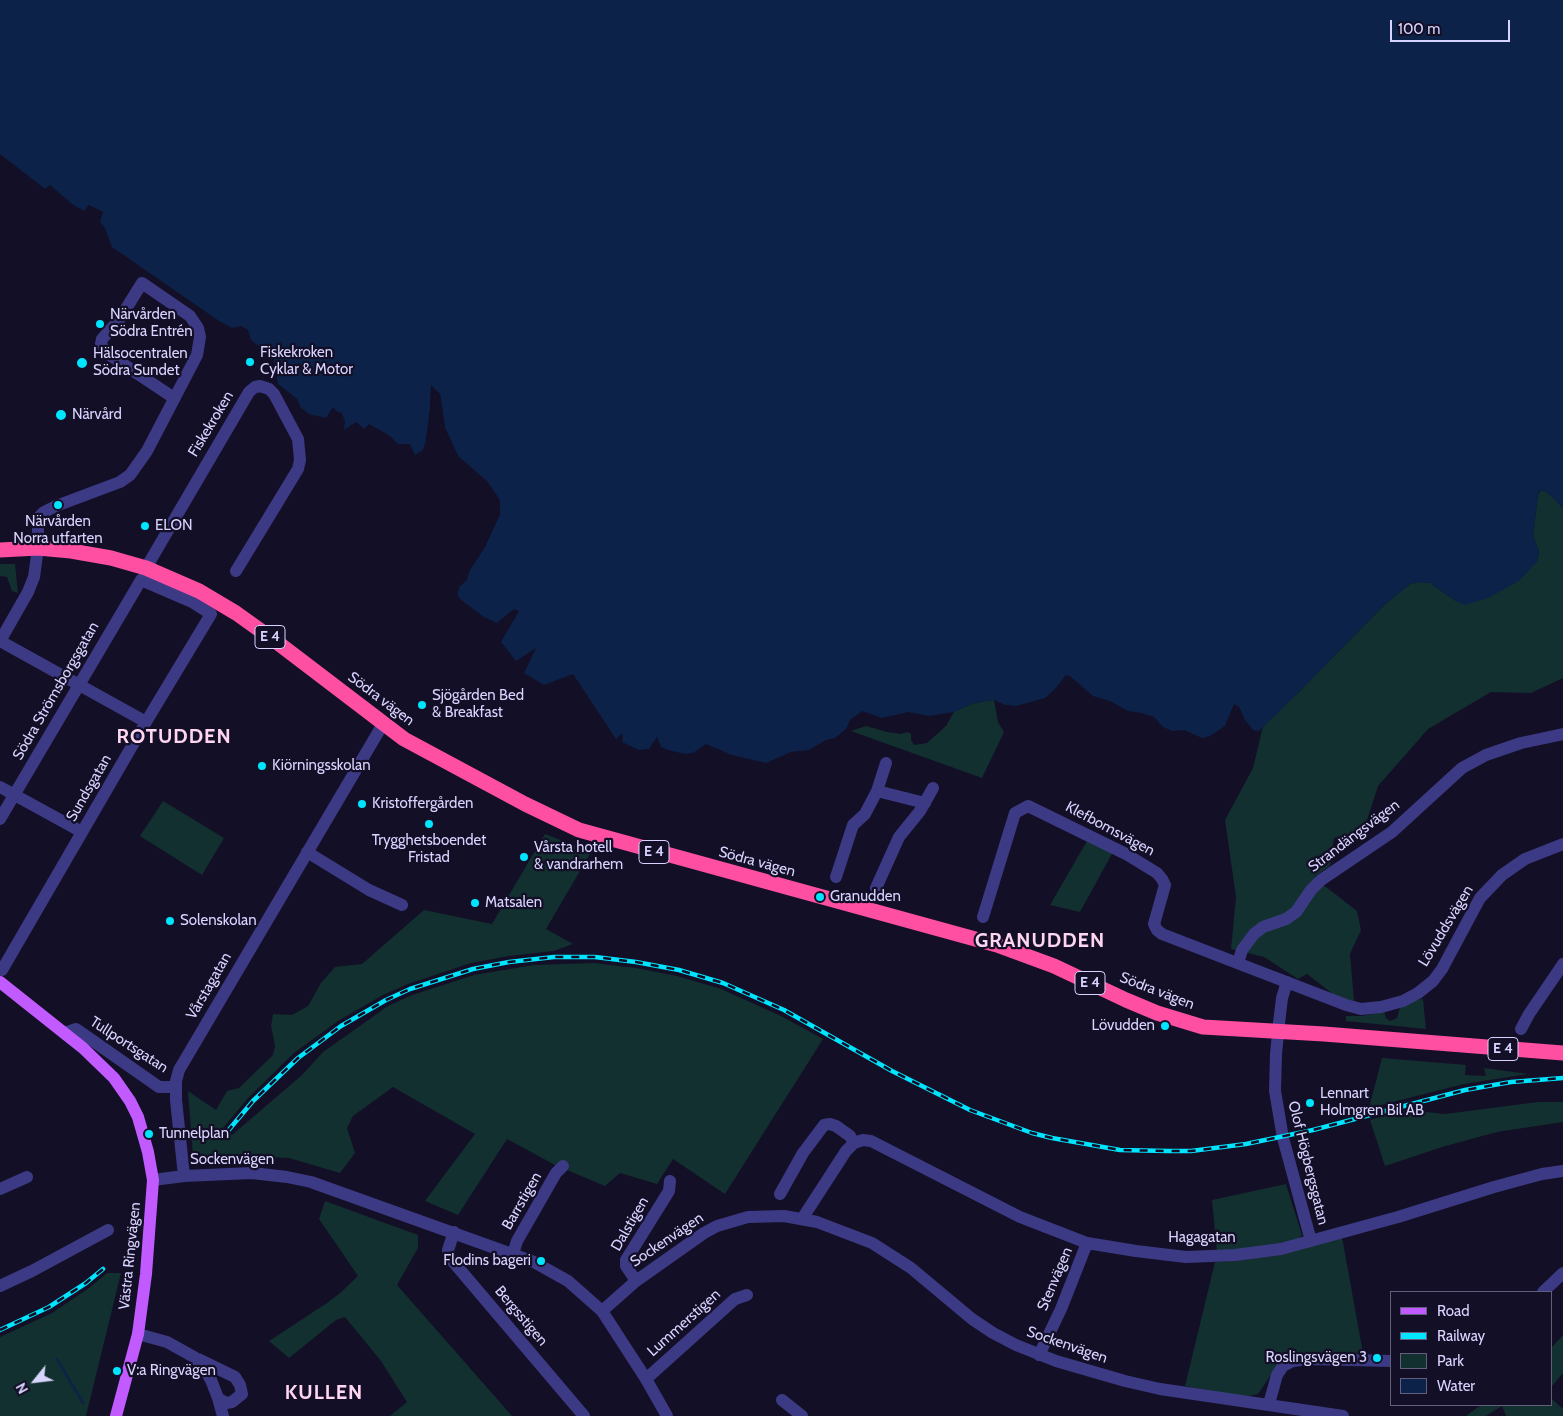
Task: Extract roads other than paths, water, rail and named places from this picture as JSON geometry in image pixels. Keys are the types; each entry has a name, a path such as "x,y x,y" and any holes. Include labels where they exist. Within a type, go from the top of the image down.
{"highway":[{"name":"Södra vägen","path":"0,550 38,548 103,556 144,574 198,591 236,613 383,724 420,749 578,830 997,945 1054,966 1157,1013 1203,1027 1563,1053"}],"main road":[{"name":"Tullportsgatan","path":"1,976 114,1078 138,1117 154,1180"},
{"name":"Västra Ringvägen","path":"116,1416 138,1334 146,1274 154,1180"}],"street":[{"path":"146,722 0,641 28,592 34,577 38,548 37,522 41,515 56,506 120,482 130,476 147,451 197,355 200,338 198,328 190,316 142,283 119,320 102,338 101,344 105,352 174,398"},
{"name":"Fiskekroken","path":"144,574 249,392 255,387 260,386 269,389 274,394 298,440 300,460 298,469 236,571"},
{"name":"Södra Strömsborgsgatan","path":"0,819 144,574"},
{"name":"Sundsgatan","path":"1,976 82,832 211,614 144,574"},
{"name":"Vårstagatan","path":"184,1176 176,1087 179,1070 383,724"},
{"name":"Strandängsvägen","path":"1238,963 1242,950 1254,934 1263,927 1296,912 1320,880 1392,832 1462,768 1480,758 1521,743 1563,734"},
{"path":"836,877 853,825 865,814 877,791 886,763"},
{"path":"0,787 82,832"},
{"path":"876,888 899,837 925,803 933,788"},
{"path":"877,791 925,803"},
{"name":"Klefbomsvägen","path":"983,917 1015,814 1028,806 1118,850 1157,873 1165,885 1154,924 1162,934 1287,982"},
{"name":"Lövuddsvägen","path":"1287,982 1361,1009 1381,1007 1403,1001 1433,981 1442,970 1480,898 1490,886 1512,867 1525,859 1563,844"},
{"path":"307,852 369,890 402,905"},
{"path":"1521,1029 1563,965"},
{"path":"1278,1032 1282,998 1287,982"},
{"name":"Tullportsgatan","path":"64,1033 76,1029 159,1087 176,1087"},
{"name":"Olof Högbergsgatan","path":"1278,1032 1275,1070 1276,1106 1311,1241"},
{"path":"780,1194 803,1153 824,1126 830,1124 836,1126 850,1136 854,1143 846,1151 802,1218"},
{"name":"Hagagatan","path":"854,1143 863,1140 871,1141 997,1206 1043,1227 1087,1243 1163,1255 1203,1256 1257,1253 1280,1249 1494,1187 1542,1174 1563,1171"},
{"name":"Barrstigen","path":"513,1254 517,1241 556,1173 563,1166"},
{"name":"Sockenvägen","path":"154,1180 184,1176 252,1173 287,1176 311,1182 534,1262 568,1281 602,1310 636,1281 704,1233 717,1226 748,1217 769,1215 802,1218 872,1243 911,1268 972,1319 992,1333 1039,1355 1091,1372 1160,1389 1343,1416"},
{"path":"0,1188 26,1177"},
{"name":"Dalstigen","path":"636,1281 626,1266 626,1260 668,1191 670,1181"},
{"path":"0,1286 108,1230"},
{"name":"Bergsstigen","path":"454,1232 448,1250 450,1258 584,1416"},
{"name":"Stenvägen","path":"1039,1355 1068,1292 1087,1243"},
{"path":"1544,1291 1563,1273"},
{"name":"Lummerstigen","path":"646,1379 735,1299 747,1296"},
{"path":"602,1310 646,1379 666,1416"},
{"path":"138,1334 167,1342 235,1378 240,1385 242,1394 232,1402 226,1403 218,1398"},
{"path":"194,1357 204,1368 218,1398 223,1416"},
{"path":"1269,1404 1276,1375 1283,1366 1293,1361 1309,1359 1390,1361"},
{"path":"782,1400 802,1416"}],"water":[{"path":"0,0 1563,0 1563,508 1547,492 1540,490 1533,536 1539,552 1537,562 1519,581 1488,598 1465,605 1430,583 1418,582 1410,584 1384,605 1259,731 1253,730 1245,720 1239,707 1234,704 1225,726 1210,736 1202,738 1184,730 1172,731 1163,727 1154,717 1128,711 1110,701 1093,696 1066,675 1045,698 1016,706 1005,705 994,700 974,703 954,712 929,716 908,712 882,718 862,711 850,720 846,729 835,738 826,740 809,750 791,752 766,763 732,755 706,744 693,753 685,754 668,750 661,747 657,737 649,749 639,750 622,742 623,736 621,734 616,739 573,674 544,685 524,673 536,648 516,661 501,642 519,611 514,609 497,623 484,617 460,599 457,594 460,586 467,580 470,570 484,549 500,515 500,500 487,481 458,456 445,428 440,394 431,386 426,440 423,450 415,455 410,444 398,444 390,436 369,424 364,429 356,422 344,430 345,422 342,413 336,411 333,407 326,418 309,414 301,408 297,399 278,384 273,354 269,354 251,340 248,330 241,326 232,328 219,321 112,247 105,228 100,222 103,212 89,205 84,211 72,204 50,185 45,189 0,154"}],"waterway":[{"path":"57,1359 83,1403"}],"railway":[{"path":"227,1132 253,1101 298,1058 341,1026 386,1000 410,989 473,969 509,962 554,957 595,957 636,962 679,970 723,983 784,1010 892,1071 970,1110 1032,1133 1120,1150 1191,1151 1246,1144 1313,1130 1465,1090 1511,1082 1563,1078"},
{"path":"0,1330 49,1307 86,1283 103,1269"}],"place":[{"name":"Närvården Södra Entrén","path":"100,324"},
{"name":"Fiskekroken Cyklar & Motor","path":"250,362"},
{"name":"Hälsocentralen Södra Sundet","path":"82,363"},
{"name":"Närvård","path":"61,415"},
{"name":"Närvården Norra utfarten","path":"58,505"},
{"name":"ELON","path":"145,526"},
{"name":"Sjögården Bed & Breakfast","path":"422,705"},
{"name":"Kiörningsskolan","path":"262,766"},
{"name":"Kristoffergården","path":"362,804"},
{"name":"Trygghetsboendet Fristad","path":"429,824"},
{"name":"Vårsta hotell & vandrarhem","path":"524,857"},
{"name":"Granudden","path":"820,897"},
{"name":"Matsalen","path":"475,903"},
{"name":"Solenskolan","path":"170,921"},
{"name":"Lövudden","path":"1165,1026"},
{"name":"Lennart Holmgren Bil AB","path":"1310,1103"},
{"name":"Tunnelplan","path":"149,1134"},
{"name":"Flodins bageri","path":"541,1261"},
{"name":"Roslingsvägen 3","path":"1377,1358"},
{"name":"V:a Ringvägen","path":"117,1371"}],"district":[{"name":"ROTUDDEN","path":"174,737"},
{"name":"GRANUDDEN","path":"1040,941"},
{"name":"KULLEN","path":"324,1393"}]}
